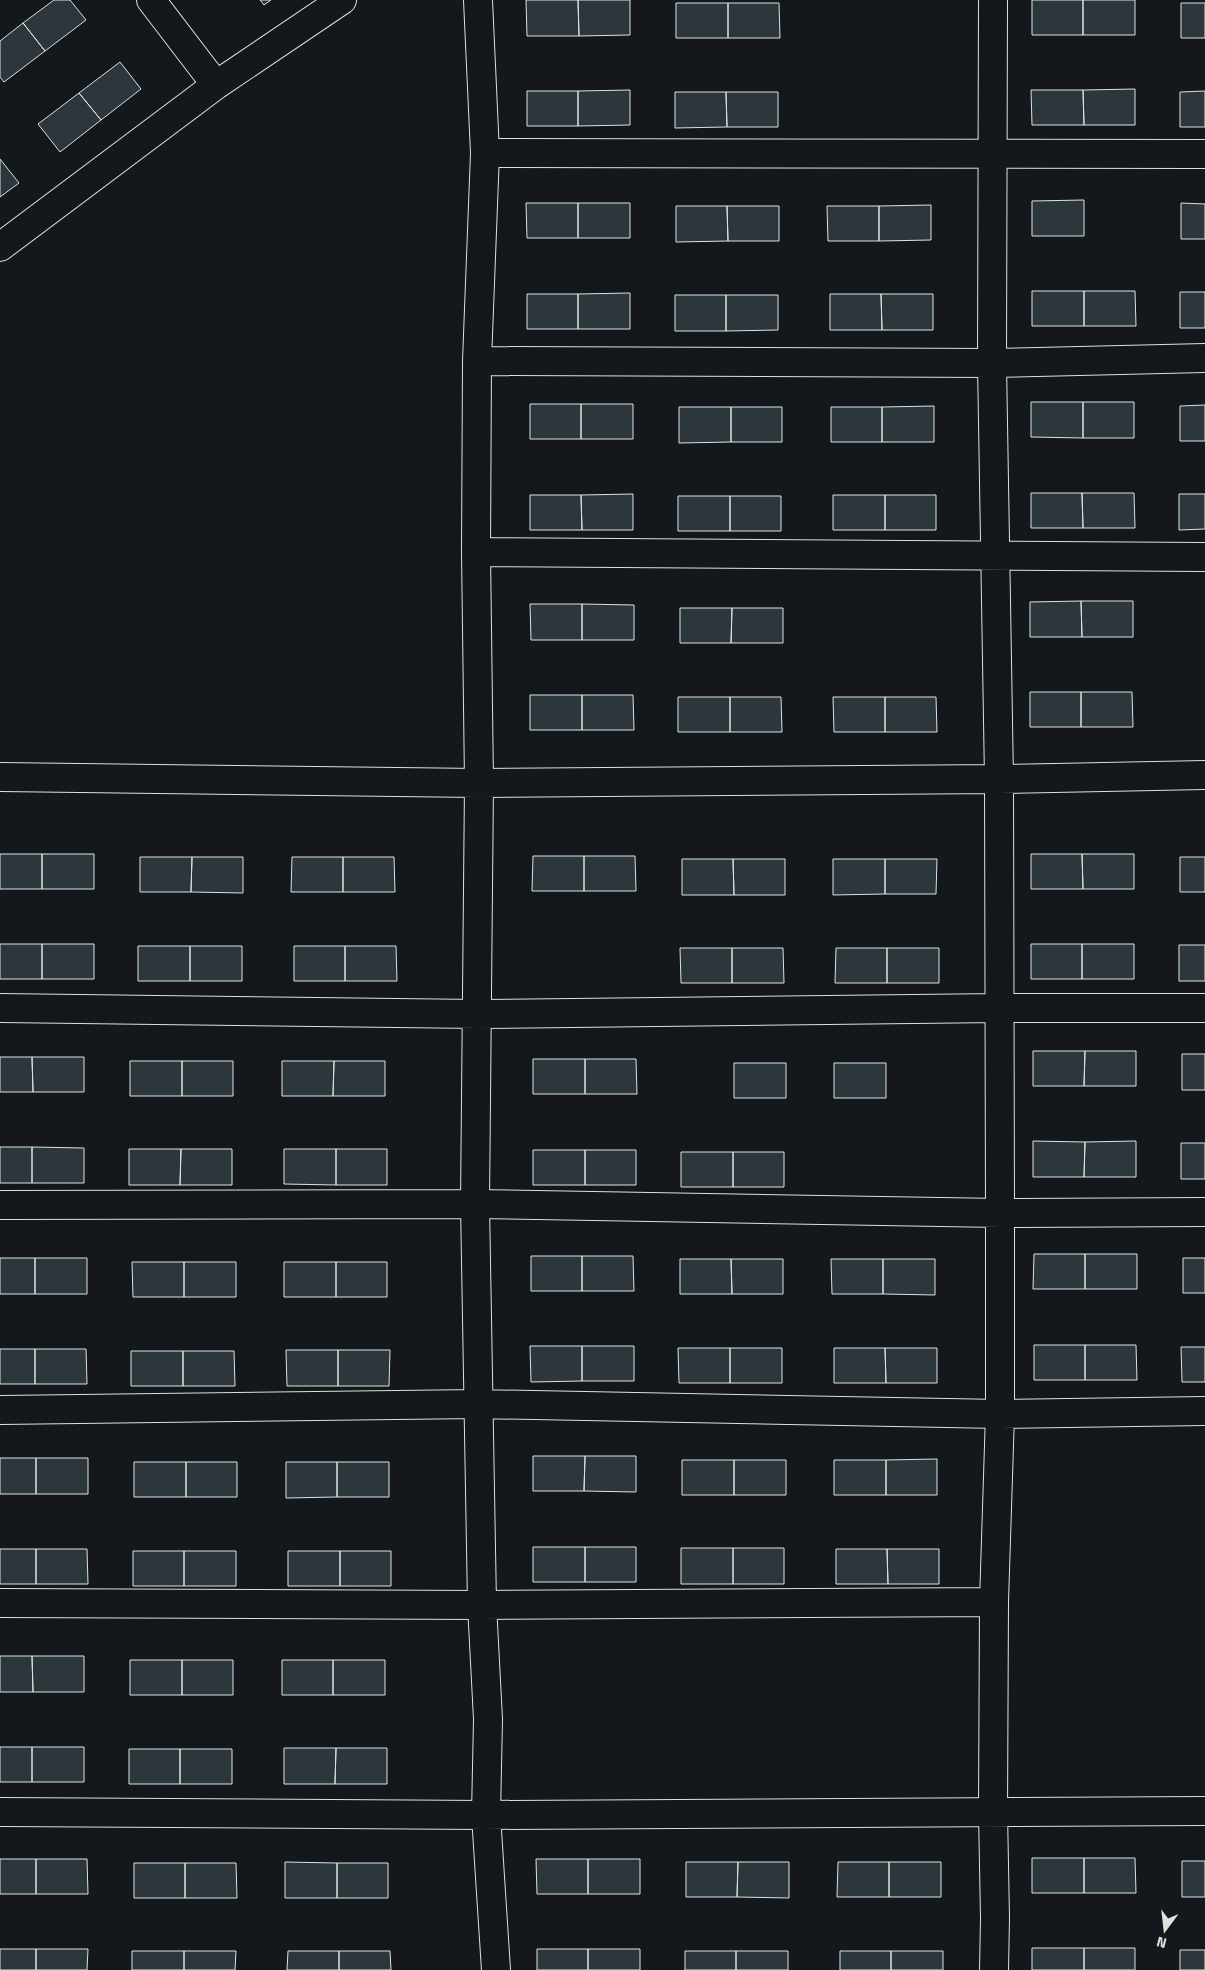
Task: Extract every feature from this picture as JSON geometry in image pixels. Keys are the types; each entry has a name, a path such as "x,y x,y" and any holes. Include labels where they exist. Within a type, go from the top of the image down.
{"street":[{"path":"151,0 216,84"},
{"path":"0,247 216,84 342,0"},
{"path":"478,0 485,153 477,361 476,552 479,783 475,1204 482,1605 488,1719 486,1815 496,1970"},
{"path":"993,0 992,362 999,779 998,1008 1000,1213 1000,1414 994,1602 994,1970"},
{"path":"485,153 992,152 1205,154"},
{"path":"477,361 992,362 1205,358"},
{"path":"476,552 1205,556"},
{"path":"0,777 479,783 999,779 1205,775"},
{"path":"0,1008 478,1014 998,1008 1205,1008"},
{"path":"0,1205 475,1204 1000,1213 1205,1212"},
{"path":"0,1410 477,1404 1000,1414 1205,1411"},
{"path":"0,1603 482,1605 994,1602"},
{"path":"0,1812 486,1815 1205,1811"}],"building":[{"path":"54,0 70,0 86,20 45,51 23,23"},
{"path":"260,0 271,0 264,5"},
{"path":"526,0 578,0 579,36 527,36"},
{"path":"578,0 630,0 630,35 579,36"},
{"path":"1032,0 1083,0 1083,35 1032,35"},
{"path":"1083,0 1135,0 1135,35 1083,35"},
{"path":"676,3 728,3 728,38 676,38"},
{"path":"728,3 779,3 780,38 728,38"},
{"path":"1181,3 1205,3 1205,38 1181,38"},
{"path":"23,23 45,51 4,82 0,77 0,41"},
{"path":"120,62 141,89 101,120 79,93"},
{"path":"1135,89 1135,125 1084,125 1083,90"},
{"path":"630,90 630,125 578,126 578,91"},
{"path":"1031,90 1083,90 1084,125 1032,125"},
{"path":"527,91 578,91 578,126 527,126"},
{"path":"1205,91 1205,127 1180,127 1180,92"},
{"path":"675,92 726,92 727,127 675,128"},
{"path":"726,92 778,92 778,127 727,127"},
{"path":"79,93 101,120 60,152 38,124"},
{"path":"0,159 19,183 0,197"},
{"path":"1084,200 1084,236 1032,236 1032,201"},
{"path":"526,203 578,203 578,238 527,238"},
{"path":"578,203 630,203 630,238 578,238"},
{"path":"1181,203 1205,204 1205,239 1181,239"},
{"path":"931,205 931,240 879,241 879,206"},
{"path":"676,206 727,206 728,241 676,242"},
{"path":"727,206 779,206 779,241 728,241"},
{"path":"827,206 879,206 879,241 828,241"},
{"path":"1032,291 1084,291 1084,326 1032,326"},
{"path":"1084,291 1135,291 1136,326 1084,326"},
{"path":"1180,292 1205,292 1205,328 1180,328"},
{"path":"630,293 630,329 578,329 578,294"},
{"path":"527,294 578,294 578,329 527,329"},
{"path":"830,294 881,294 882,330 830,330"},
{"path":"881,294 933,294 933,330 882,330"},
{"path":"675,295 726,295 726,331 675,331"},
{"path":"726,295 778,295 778,330 726,331"},
{"path":"1031,402 1083,402 1083,438 1031,437"},
{"path":"1083,402 1134,402 1134,438 1083,438"},
{"path":"530,404 581,404 581,439 530,439"},
{"path":"581,404 633,404 633,439 581,439"},
{"path":"1205,405 1205,441 1180,441 1180,406"},
{"path":"934,406 934,442 882,442 882,407"},
{"path":"679,407 731,407 731,442 679,443"},
{"path":"731,407 782,407 782,442 731,442"},
{"path":"831,407 882,407 882,442 831,442"},
{"path":"1031,493 1082,493 1083,528 1031,528"},
{"path":"1082,493 1134,493 1135,528 1083,528"},
{"path":"633,494 633,530 582,530 581,495"},
{"path":"1179,494 1205,494 1205,529 1179,530"},
{"path":"530,495 581,495 582,530 530,530"},
{"path":"833,495 885,495 885,530 833,530"},
{"path":"885,495 936,495 936,530 885,530"},
{"path":"678,496 730,496 730,531 678,531"},
{"path":"730,496 781,496 781,531 730,531"},
{"path":"1081,601 1133,601 1133,637 1082,637"},
{"path":"1081,601 1082,637 1030,637 1030,602"},
{"path":"530,604 582,604 582,640 531,640"},
{"path":"582,604 634,605 634,640 582,640"},
{"path":"680,608 732,608 731,643 680,643"},
{"path":"732,608 783,608 783,643 731,643"},
{"path":"1030,692 1081,692 1081,727 1030,727"},
{"path":"1081,692 1132,692 1133,727 1081,727"},
{"path":"530,695 582,695 582,730 530,730"},
{"path":"582,695 633,695 634,730 582,730"},
{"path":"678,697 730,697 730,732 678,732"},
{"path":"730,697 781,697 782,732 730,732"},
{"path":"833,697 885,697 885,732 834,732"},
{"path":"885,697 936,697 937,732 885,732"},
{"path":"0,854 42,854 42,889 0,889"},
{"path":"42,854 94,854 94,889 42,889"},
{"path":"1031,854 1082,854 1083,889 1031,889"},
{"path":"1082,854 1134,854 1134,889 1083,889"},
{"path":"533,856 584,856 584,891 532,891"},
{"path":"584,856 635,856 636,891 584,891"},
{"path":"140,857 192,857 191,892 140,892"},
{"path":"192,857 243,857 243,893 191,892"},
{"path":"292,857 343,857 343,892 291,892"},
{"path":"343,857 394,857 395,892 343,892"},
{"path":"1180,857 1205,857 1205,892 1180,892"},
{"path":"682,859 733,859 734,895 682,895"},
{"path":"733,859 785,859 785,895 734,895"},
{"path":"833,859 885,859 885,894 833,895"},
{"path":"885,859 937,859 936,894 885,894"},
{"path":"0,944 42,944 42,979 0,979"},
{"path":"42,944 94,944 94,979 42,979"},
{"path":"1031,944 1082,944 1082,979 1031,979"},
{"path":"1082,944 1134,944 1134,979 1082,979"},
{"path":"1179,945 1205,945 1205,981 1179,981"},
{"path":"138,946 190,946 190,981 138,981"},
{"path":"190,946 242,946 242,981 190,981"},
{"path":"294,946 345,946 345,981 294,981"},
{"path":"345,946 396,946 397,981 345,981"},
{"path":"680,948 732,948 732,983 681,983"},
{"path":"732,948 783,948 784,983 732,983"},
{"path":"836,948 887,948 887,983 835,983"},
{"path":"887,948 939,948 939,983 887,983"},
{"path":"1033,1051 1085,1051 1084,1086 1033,1086"},
{"path":"1085,1051 1136,1051 1136,1086 1084,1086"},
{"path":"1182,1054 1205,1054 1205,1090 1182,1090"},
{"path":"0,1057 32,1057 33,1092 0,1092"},
{"path":"32,1057 84,1057 84,1092 33,1092"},
{"path":"533,1059 585,1059 585,1094 533,1094"},
{"path":"585,1059 636,1059 637,1094 585,1094"},
{"path":"130,1061 182,1061 182,1096 130,1096"},
{"path":"182,1061 233,1061 233,1096 182,1096"},
{"path":"282,1061 334,1061 333,1096 282,1096"},
{"path":"334,1061 385,1061 385,1096 333,1096"},
{"path":"734,1063 786,1063 786,1098 734,1098"},
{"path":"834,1063 886,1063 886,1098 834,1098"},
{"path":"1033,1141 1085,1142 1084,1177 1033,1177"},
{"path":"1136,1141 1136,1177 1084,1177 1085,1142"},
{"path":"1181,1143 1205,1143 1205,1179 1181,1179"},
{"path":"0,1147 32,1147 32,1183 0,1183"},
{"path":"32,1147 84,1148 84,1183 32,1183"},
{"path":"129,1149 181,1149 180,1185 129,1185"},
{"path":"181,1149 232,1149 232,1185 180,1185"},
{"path":"284,1149 336,1149 336,1185 284,1184"},
{"path":"336,1149 387,1149 387,1185 336,1185"},
{"path":"533,1150 585,1150 585,1185 533,1185"},
{"path":"585,1150 636,1150 636,1185 585,1185"},
{"path":"681,1152 733,1152 733,1187 681,1187"},
{"path":"733,1152 784,1152 784,1187 733,1187"},
{"path":"1034,1254 1085,1254 1085,1289 1033,1289"},
{"path":"1085,1254 1137,1254 1137,1289 1085,1289"},
{"path":"531,1256 582,1256 582,1291 531,1291"},
{"path":"582,1256 633,1256 634,1291 582,1291"},
{"path":"0,1258 35,1258 35,1294 0,1294"},
{"path":"35,1258 87,1258 87,1294 35,1294"},
{"path":"1183,1258 1205,1258 1205,1293 1183,1293"},
{"path":"680,1259 731,1259 732,1294 680,1294"},
{"path":"731,1259 783,1259 783,1294 732,1294"},
{"path":"831,1259 883,1259 883,1294 832,1294"},
{"path":"883,1259 935,1259 935,1295 883,1294"},
{"path":"132,1262 184,1262 184,1297 133,1297"},
{"path":"184,1262 236,1262 236,1297 184,1297"},
{"path":"284,1262 336,1262 336,1297 284,1297"},
{"path":"336,1262 387,1262 387,1297 336,1297"},
{"path":"1034,1345 1085,1345 1085,1380 1034,1380"},
{"path":"1085,1345 1136,1345 1137,1380 1085,1380"},
{"path":"530,1346 582,1346 582,1381 531,1382"},
{"path":"582,1346 634,1346 634,1381 582,1381"},
{"path":"1181,1347 1205,1347 1205,1382 1182,1382"},
{"path":"678,1348 730,1348 730,1383 679,1383"},
{"path":"730,1348 782,1348 782,1383 730,1383"},
{"path":"834,1348 885,1348 886,1383 834,1383"},
{"path":"885,1348 937,1348 937,1383 886,1383"},
{"path":"0,1349 35,1349 35,1384 0,1384"},
{"path":"35,1349 86,1349 87,1384 35,1384"},
{"path":"286,1350 338,1350 338,1386 287,1386"},
{"path":"338,1350 390,1350 389,1386 338,1386"},
{"path":"131,1351 183,1351 183,1386 131,1386"},
{"path":"183,1351 234,1351 235,1386 183,1386"},
{"path":"533,1456 585,1456 584,1491 533,1491"},
{"path":"585,1456 636,1456 636,1492 584,1491"},
{"path":"0,1458 36,1458 36,1494 0,1494"},
{"path":"36,1458 88,1458 88,1494 36,1494"},
{"path":"937,1459 937,1495 886,1495 886,1460"},
{"path":"682,1460 734,1460 734,1495 682,1495"},
{"path":"734,1460 786,1460 786,1495 734,1495"},
{"path":"834,1460 886,1460 886,1495 834,1495"},
{"path":"134,1462 186,1462 186,1497 134,1497"},
{"path":"186,1462 237,1462 237,1497 186,1497"},
{"path":"286,1462 337,1462 337,1497 286,1498"},
{"path":"337,1462 389,1462 389,1497 337,1497"},
{"path":"533,1547 585,1547 585,1582 533,1582"},
{"path":"585,1547 636,1547 636,1582 585,1582"},
{"path":"681,1548 733,1548 733,1584 681,1584"},
{"path":"733,1548 784,1548 784,1584 733,1584"},
{"path":"0,1549 36,1549 36,1584 0,1584"},
{"path":"36,1549 87,1549 88,1584 36,1584"},
{"path":"836,1549 887,1549 888,1584 836,1584"},
{"path":"887,1549 939,1549 939,1584 888,1584"},
{"path":"133,1551 184,1551 184,1586 133,1586"},
{"path":"184,1551 236,1551 236,1586 184,1586"},
{"path":"288,1551 340,1551 340,1586 288,1586"},
{"path":"340,1551 391,1551 391,1586 340,1586"},
{"path":"0,1656 32,1656 33,1692 0,1692"},
{"path":"32,1656 84,1656 84,1692 33,1692"},
{"path":"130,1660 182,1660 182,1695 130,1695"},
{"path":"182,1660 233,1660 233,1695 182,1695"},
{"path":"282,1660 333,1660 333,1695 282,1695"},
{"path":"333,1660 385,1660 385,1695 333,1695"},
{"path":"0,1747 32,1747 32,1782 0,1782"},
{"path":"32,1747 84,1747 84,1782 32,1782"},
{"path":"284,1748 336,1748 335,1784 284,1784"},
{"path":"336,1748 387,1748 387,1784 335,1784"},
{"path":"129,1749 180,1749 180,1784 129,1784"},
{"path":"180,1749 232,1749 232,1784 180,1784"},
{"path":"1032,1858 1084,1858 1084,1893 1032,1893"},
{"path":"1084,1858 1135,1858 1136,1893 1084,1893"},
{"path":"0,1859 36,1859 36,1894 0,1894"},
{"path":"36,1859 87,1859 88,1894 36,1894"},
{"path":"536,1859 588,1859 588,1894 537,1894"},
{"path":"588,1859 640,1859 640,1894 588,1894"},
{"path":"1182,1861 1205,1861 1205,1897 1182,1897"},
{"path":"285,1862 337,1863 337,1898 285,1898"},
{"path":"686,1862 738,1862 737,1897 686,1897"},
{"path":"738,1862 789,1862 789,1898 737,1897"},
{"path":"838,1862 889,1862 889,1897 837,1897"},
{"path":"889,1862 941,1862 941,1897 889,1897"},
{"path":"134,1863 185,1863 185,1898 134,1898"},
{"path":"185,1863 236,1863 237,1898 185,1898"},
{"path":"337,1863 388,1863 388,1898 337,1898"},
{"path":"1032,1948 1084,1948 1084,1970 1032,1970"},
{"path":"1084,1948 1135,1948 1135,1970 1084,1970"},
{"path":"0,1949 36,1949 36,1970 0,1970"},
{"path":"36,1949 88,1949 87,1970 36,1970"},
{"path":"537,1949 588,1949 588,1970 537,1970"},
{"path":"588,1949 640,1949 640,1970 588,1970"},
{"path":"1180,1950 1205,1950 1205,1970 1180,1970"},
{"path":"132,1951 184,1951 184,1970 132,1970"},
{"path":"184,1951 236,1951 235,1970 184,1970"},
{"path":"288,1951 339,1951 339,1970 287,1970"},
{"path":"339,1951 390,1951 391,1970 339,1970"},
{"path":"685,1951 736,1951 736,1970 685,1970"},
{"path":"736,1951 788,1951 788,1970 736,1970"},
{"path":"840,1951 891,1951 891,1970 840,1970"},
{"path":"891,1951 943,1951 943,1970 891,1970"}]}
